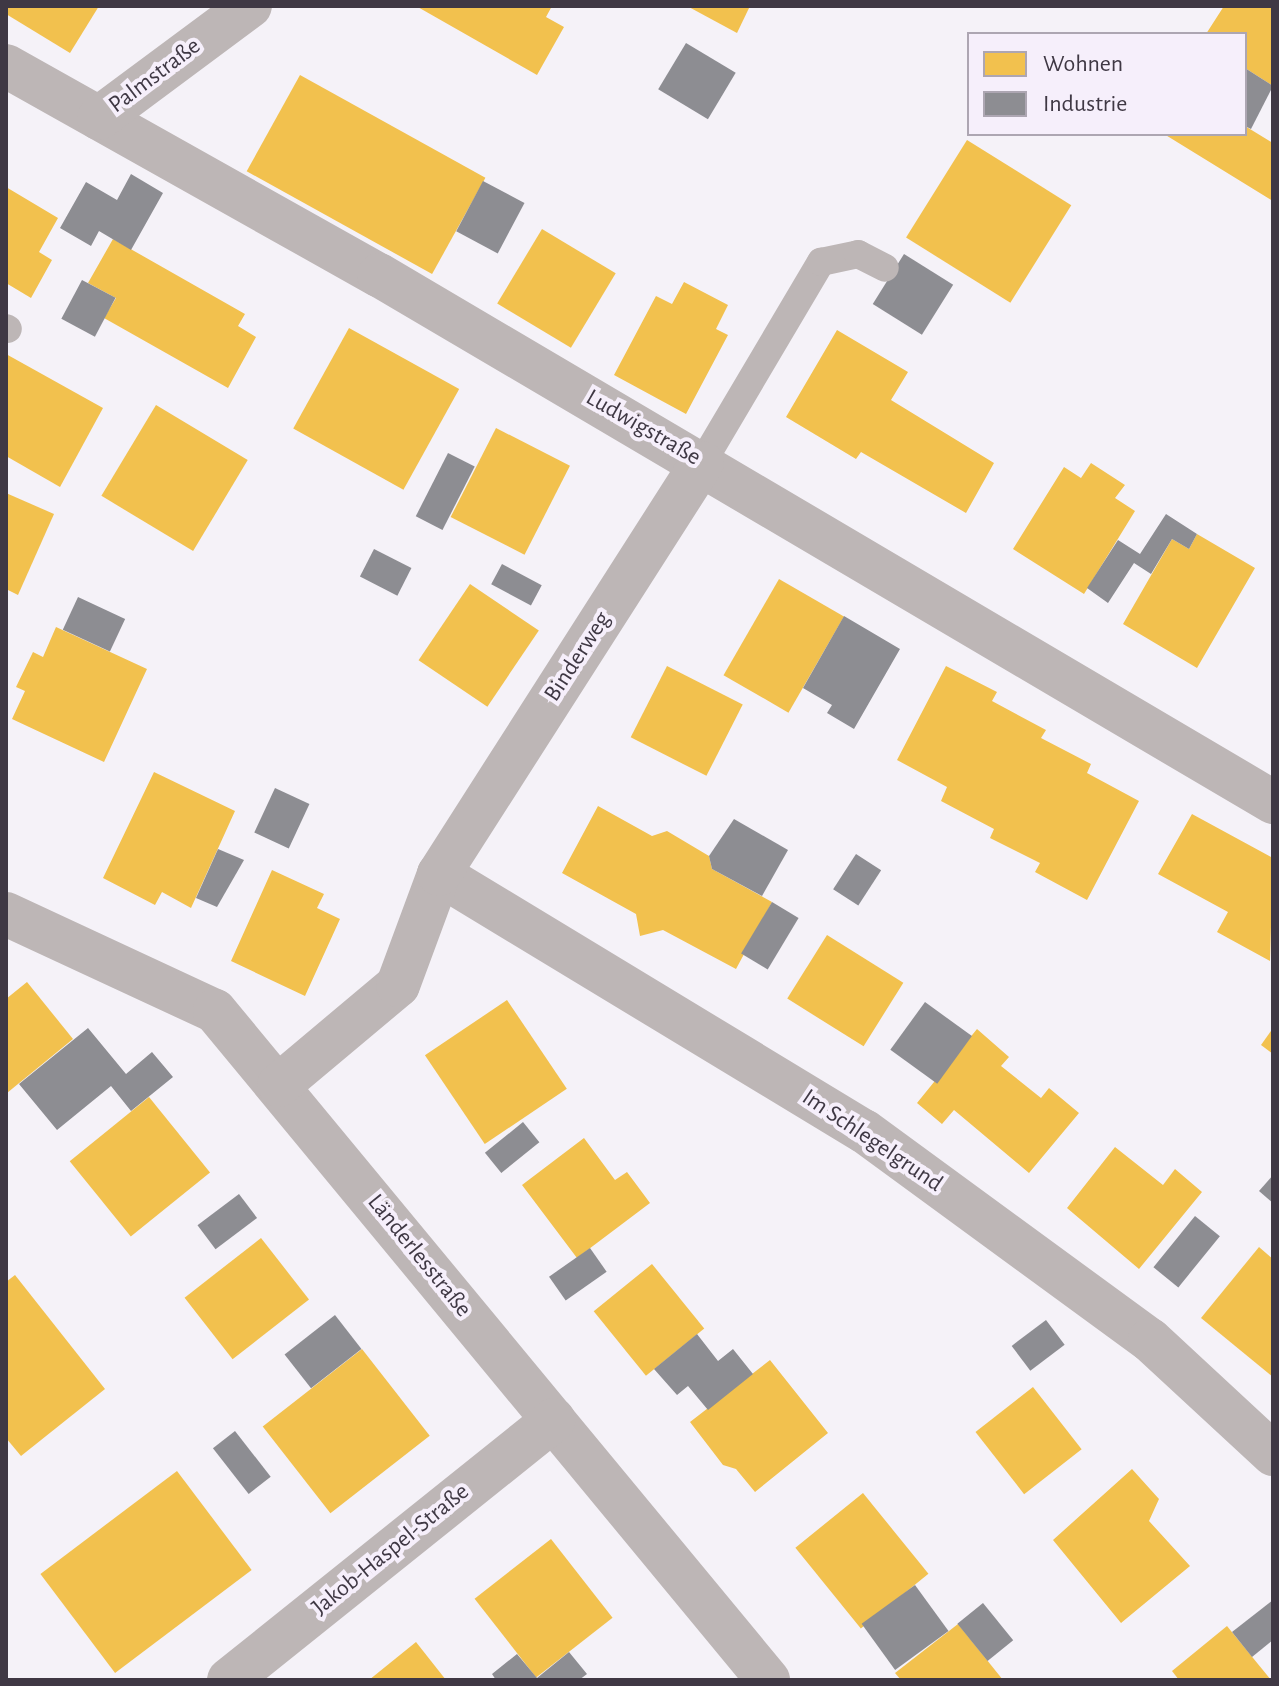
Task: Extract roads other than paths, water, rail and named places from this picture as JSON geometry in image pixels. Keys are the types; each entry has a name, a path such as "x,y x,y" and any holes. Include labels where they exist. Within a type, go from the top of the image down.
{"street":[{"name":"Palmstraße","path":"99,118 250,6"},
{"name":"Ludwigstraße","path":"6,66 702,463 1273,802"},
{"name":"Binderweg","path":"279,1085 398,985 439,874 702,463"},
{"name":"Im Schlegelgrund","path":"439,874 864,1131 1150,1340 1273,1454"},
{"name":"Länderlesstraße","path":"6,914 215,1011 768,1680"},
{"name":"Jakob-Haspel-Straße","path":"229,1680 554,1420"}],"lane":[{"name":"Binderweg","path":"702,463 821,262 858,254 885,268"}]}
